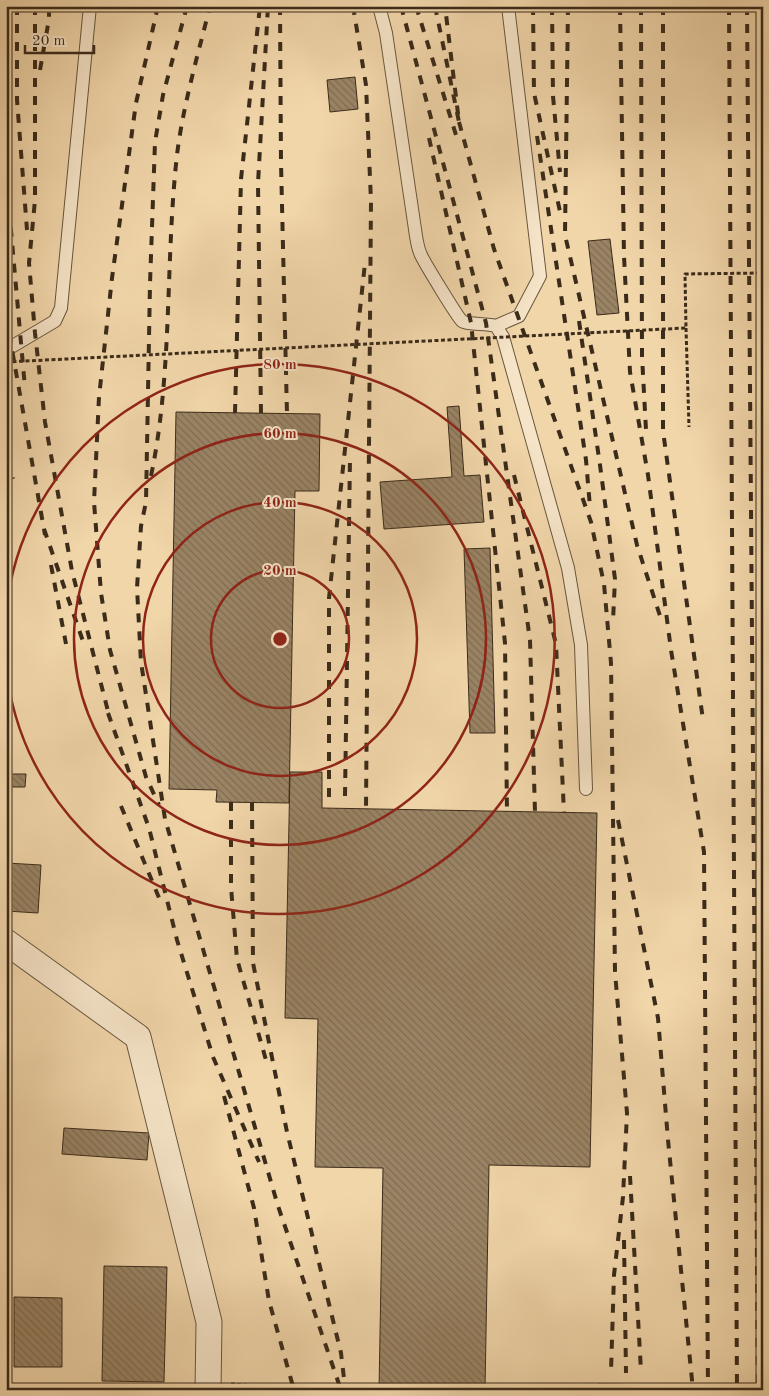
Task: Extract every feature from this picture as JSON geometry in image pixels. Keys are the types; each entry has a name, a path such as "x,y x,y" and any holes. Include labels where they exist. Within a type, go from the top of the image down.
{"street":[{"path":"6,942 138,1037 209,1322 208,1386"}],"lane":[{"path":"6,350 55,321 61,308 90,6"},
{"path":"379,6 386,33 420,253 451,303 457,317 464,322 486,323 496,326 519,316 540,276 508,6"},
{"path":"496,326 503,337 568,568 581,645 586,789"}],"path":[{"path":"689,427 685,274 763,272"},
{"path":"6,362 686,328"},
{"path":"208,1386 304,1390"}],"building":[{"path":"355,77 358,109 330,112 327,80"},
{"path":"610,239 619,313 597,315 588,241"},
{"path":"459,406 464,476 480,475 484,522 384,529 380,482 452,477 447,407"},
{"path":"176,412 320,414 319,491 295,491 289,803 216,802 217,790 169,789"},
{"path":"490,548 495,733 470,733 464,549"},
{"path":"290,772 322,772 322,808 597,813 590,1167 489,1165 485,1390 379,1390 383,1168 315,1167 318,1019 285,1018"},
{"path":"6,774 26,774 25,787 6,787"},
{"path":"7,804 7,836 6,836"},
{"path":"6,863 41,865 38,913 6,911"},
{"path":"64,1128 149,1133 147,1160 62,1154"},
{"path":"104,1266 167,1267 164,1382 102,1381"},
{"path":"14,1297 62,1298 62,1367 14,1367"},
{"path":"598,1384 658,1385 658,1390 598,1390"}],"railway":[{"path":"17,6 17,100 27,230"},
{"path":"35,6 35,200 29,263 35,333 45,422 72,571 110,719"},
{"path":"40,70 49,19 49,6"},
{"path":"158,6 136,103 112,278 99,397 94,502 101,593 110,650 146,777 159,805"},
{"path":"187,6 163,95 155,142 146,502 141,526 137,588 141,662 165,819 278,1206 341,1390"},
{"path":"151,476 163,397 173,195 177,155 187,99 210,6"},
{"path":"235,413 241,179 260,6"},
{"path":"261,413 258,183 268,6"},
{"path":"280,6 281,163 287,414"},
{"path":"353,6 366,85 371,201 366,809"},
{"path":"401,6 486,323 530,640 535,812"},
{"path":"416,6 456,135"},
{"path":"435,6 459,122 445,6"},
{"path":"533,6 534,93 561,216"},
{"path":"552,6 553,96 560,172"},
{"path":"568,6 565,235 637,545 662,622"},
{"path":"620,6 624,256 630,372 648,475 671,650 704,852 708,1390"},
{"path":"641,6 642,356 646,430"},
{"path":"663,6 663,431 703,720"},
{"path":"729,6 737,1390"},
{"path":"747,6 758,1390"},
{"path":"459,122 494,249 591,522 604,584 611,663 615,972 627,1113 623,1197 614,1275 611,1372"},
{"path":"537,136 586,460 590,507"},
{"path":"429,138 471,323 505,643 507,812"},
{"path":"6,174 25,388"},
{"path":"329,797 329,598 365,263"},
{"path":"6,316 45,535"},
{"path":"579,321 615,579 613,621"},
{"path":"345,796 350,458"},
{"path":"6,461 13,479"},
{"path":"514,475 556,644 564,813"},
{"path":"44,529 85,647"},
{"path":"51,565 66,644"},
{"path":"108,713 149,828 177,940 213,1057 259,1162"},
{"path":"231,802 231,887 237,959 266,1060"},
{"path":"252,802 253,963 287,1132 341,1353 345,1387"},
{"path":"121,806 162,905"},
{"path":"618,820 658,1018 693,1390"},
{"path":"224,1096 254,1208 269,1301 294,1390"},
{"path":"630,1176 641,1371"},
{"path":"624,1240 626,1373"}]}
